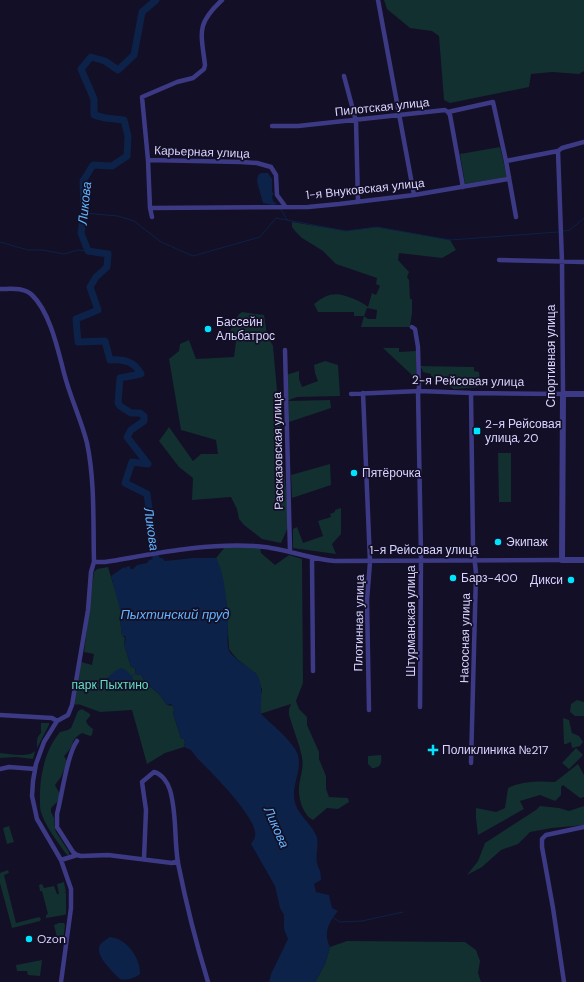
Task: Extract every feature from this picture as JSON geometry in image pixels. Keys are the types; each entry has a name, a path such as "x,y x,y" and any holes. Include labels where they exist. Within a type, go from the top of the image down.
{"street":[{"path":"152,217 150,208 148,160 142,97 177,82 193,78 204,69 205,64 201,34 202,27 204,20 222,0"},
{"path":"378,0 414,195"},
{"path":"344,76 356,121 358,202"},
{"name":"Пилотская улица","path":"272,126 298,126 356,121 445,110 448,112 493,102 506,161"},
{"path":"448,112 450,115 463,187"},
{"path":"516,217 506,161 558,151 566,146 584,142"},
{"name":"Спортивная улица","path":"558,151 562,262 562,560"},
{"name":"Карьерная улица","path":"148,160 241,162 257,163 271,167 276,175 277,195 285,206"},
{"name":"1-я Внуковская улица","path":"150,208 308,207 414,195 508,180 509,177"},
{"path":"499,260 584,262"},
{"path":"0,289 18,289 26,291 40,304 54,335 87,444 92,482 94,562 91,572 88,610 72,705 68,715 56,721 42,746 35,769 32,796 37,819 61,860 71,889 71,908 61,982"},
{"name":"Штурманская улица","path":"412,327 415,329 418,348 419,388 421,561 420,707"},
{"name":"Рассказовская улица","path":"285,350 290,551"},
{"name":"2-я Рейсовая улица","path":"351,394 418,391 584,394"},
{"name":"Насосная улица","path":"471,393 473,546 475,561 471,763"},
{"name":"Плотинная улица","path":"363,394 370,562 367,600 369,710"},
{"name":"1-я Рейсовая улица","path":"94,562 105,562 207,547 255,546 290,551 312,558 335,561 584,560"},
{"path":"312,558 313,671"},
{"path":"0,715 52,718 56,721"},
{"path":"77,741 74,745 57,814 57,828 73,852 77,855"},
{"path":"0,769 9,767 35,769"},
{"path":"144,859 146,810 142,782 154,772 165,781 170,789 174,809 178,862 198,948 208,982"},
{"path":"564,982 542,847 542,839 546,835 584,827"},
{"path":"61,860 77,855 108,855 172,863 178,862"}],"green space":[{"path":"384,0 584,0 584,71 579,74 552,72 531,74 529,87 450,103 444,100 439,36 432,31 410,28 387,9"},
{"path":"500,147 507,177 465,184 460,154"},
{"path":"292,222 346,231 377,227 450,240 456,250 442,258 399,253 398,260 409,272 407,277 409,280 410,299 412,299 410,326 412,327 361,327 364,316 354,316 354,312 318,312 314,304 324,297 338,294 363,303 368,307 372,293 376,295 380,286 376,284 377,278 336,264 323,251 302,238 292,227","holes":["367,308 377,310 376,319 368,319 364,316"]},
{"path":"242,312 264,315 267,335 273,346 289,525 281,543 262,539 244,525 239,519 237,509 231,497 192,500 193,478 179,467 159,441 169,427 193,461 201,454 218,454 216,440 181,430 169,359 179,351 180,344 189,340 196,359 234,357 236,342 230,331 239,314"},
{"path":"383,348 399,348 399,352 416,351 416,376 413,376"},
{"path":"325,361 338,365 340,396 297,397 286,401 286,375 299,371 299,379 302,387 318,381 314,365"},
{"path":"419,366 474,367 474,371 479,372 479,387 454,389 431,376 431,374 423,372"},
{"path":"330,400 331,408 289,422 289,401"},
{"path":"498,453 511,453 511,502 499,502"},
{"path":"330,464 331,485 292,498 291,475"},
{"path":"341,508 341,534 332,544 336,554 293,548 293,529 297,527 303,543 323,536 318,521 331,517 330,514"},
{"path":"260,546 261,553 275,565 289,555 302,559 303,683 296,701 299,709 307,717 307,725 319,752 319,759 326,776 326,789 329,797 348,798 349,802 338,809 327,808 313,820 306,814 299,796 302,757 289,715 291,704 260,714 260,699 262,690 257,675 236,658 229,649 226,599 216,558 225,547"},
{"name":"парк Пыхтино","path":"108,567 115,590 118,590 122,617 120,618 122,635 125,638 124,644 131,667 135,668 136,674 141,675 147,684 159,694 167,705 173,706 173,713 181,738 184,739 185,742 184,747 165,753 147,764 132,710 100,712 74,704 81,662 92,665 94,654 84,652 94,572 97,569"},
{"path":"577,700 584,702 584,716 575,716 570,712 571,704"},
{"path":"82,709 90,714 86,721 93,729 92,735 90,736 82,733 78,735 71,748 64,756 67,761 66,765 61,777 55,785 60,794 57,802 51,808 56,832 69,852 69,855 67,855 52,834 43,817 40,808 40,784 46,756 50,748 60,732 71,728 78,711"},
{"path":"563,718 569,720 572,733 579,736 583,742 580,746 572,748 571,742 564,744"},
{"path":"41,723 49,723 49,725 37,748 38,738 41,733"},
{"path":"576,748 583,755 569,769 562,763"},
{"path":"35,751 33,759 16,757 0,758 0,753 23,755"},
{"path":"381,755 381,763 379,766 372,768 368,764 368,756"},
{"path":"578,764 584,775 584,797 580,798 563,785 561,787 561,795 555,801 540,795 520,801 524,809 478,835 476,808 496,812 505,808 508,788 525,783 555,782"},
{"path":"540,806 559,808 569,811 584,806 584,825 530,832 518,844 501,850 482,867 467,875 478,861 485,843"},
{"path":"9,826 14,842 7,844 3,828"},
{"path":"8,870 9,873 4,875 16,923 39,917 41,919 40,921 12,928 0,883 0,873"},
{"path":"64,882 66,892 64,893 66,893 66,914 46,918 46,915 48,914 39,885 42,884 44,888 54,886 57,894 59,894 57,884"},
{"path":"64,923 65,925 63,942 58,941 54,925"},
{"path":"347,941 465,942 476,950 480,961 478,973 481,982 315,982 325,964 330,947"},
{"path":"42,960 40,976 28,975 27,971 17,971 16,965"}],"water":[{"path":"261,173 268,173 272,179 272,192 274,194 272,196 273,201 277,204 273,205 263,203 257,182 258,175"},
{"name":"Пыхтинский пруд","path":"162,558 165,561 193,558 216,558 222,572 225,589 228,623 228,648 233,656 257,675 261,689 261,714 279,730 298,754 299,766 294,796 297,808 317,838 317,860 321,880 314,884 316,892 329,895 332,908 338,911 328,928 327,937 330,947 325,964 315,982 269,982 271,974 288,939 284,929 284,915 280,908 275,886 251,844 255,837 254,828 242,807 232,795 191,750 184,747 185,741 181,738 173,713 173,706 170,704 167,705 159,694 147,684 141,675 135,674 136,669 131,667 124,644 126,639 125,636 122,636 120,617 122,617 111,576 124,567 126,569 126,567 130,566 130,569 133,569 137,565 147,563 149,560"},
{"path":"121,668 129,673 133,679 133,684 130,688 125,690 114,690 109,686 106,679"},
{"path":"110,937 122,941 135,956 140,968 140,974 136,977 125,980 120,979 102,959 99,949 100,945"}],"waterway":[{"name":"Ликова","path":"156,0 142,12 134,55 118,70 105,61 91,57 81,69 94,99 94,115 124,120 128,136 127,156 112,166 93,165 83,181 84,213 81,233 88,251 108,254 107,267 96,277 90,287 98,310 76,319 78,342 105,341 110,360 128,362 135,366 141,374 120,378 118,403 131,413 140,413 144,416 144,421 131,430 127,437 148,464 132,462 125,483 147,494 156,558 160,566"},
{"path":"281,209 287,220"},
{"path":"84,213 118,216 134,221 161,242 193,256 260,237 276,218 346,231 377,227 450,240 558,232"},
{"path":"564,231 570,230 584,218"},
{"path":"0,242 28,250 43,250 64,254 78,250 88,251"},
{"path":"332,917 340,922 362,921 403,912"}],"place":[{"name":"Бассейн Альбатрос","path":"208,329"},
{"name":"2-я Рейсовая улица, 20","path":"477,431"},
{"name":"Пятёрочка","path":"354,473"},
{"name":"Экипаж","path":"498,542"},
{"name":"Барз-400","path":"453,578"},
{"name":"Дикси","path":"571,580"},
{"name":"Поликлиника №217","path":"433,750"},
{"name":"Ozon","path":"29,939"}]}
